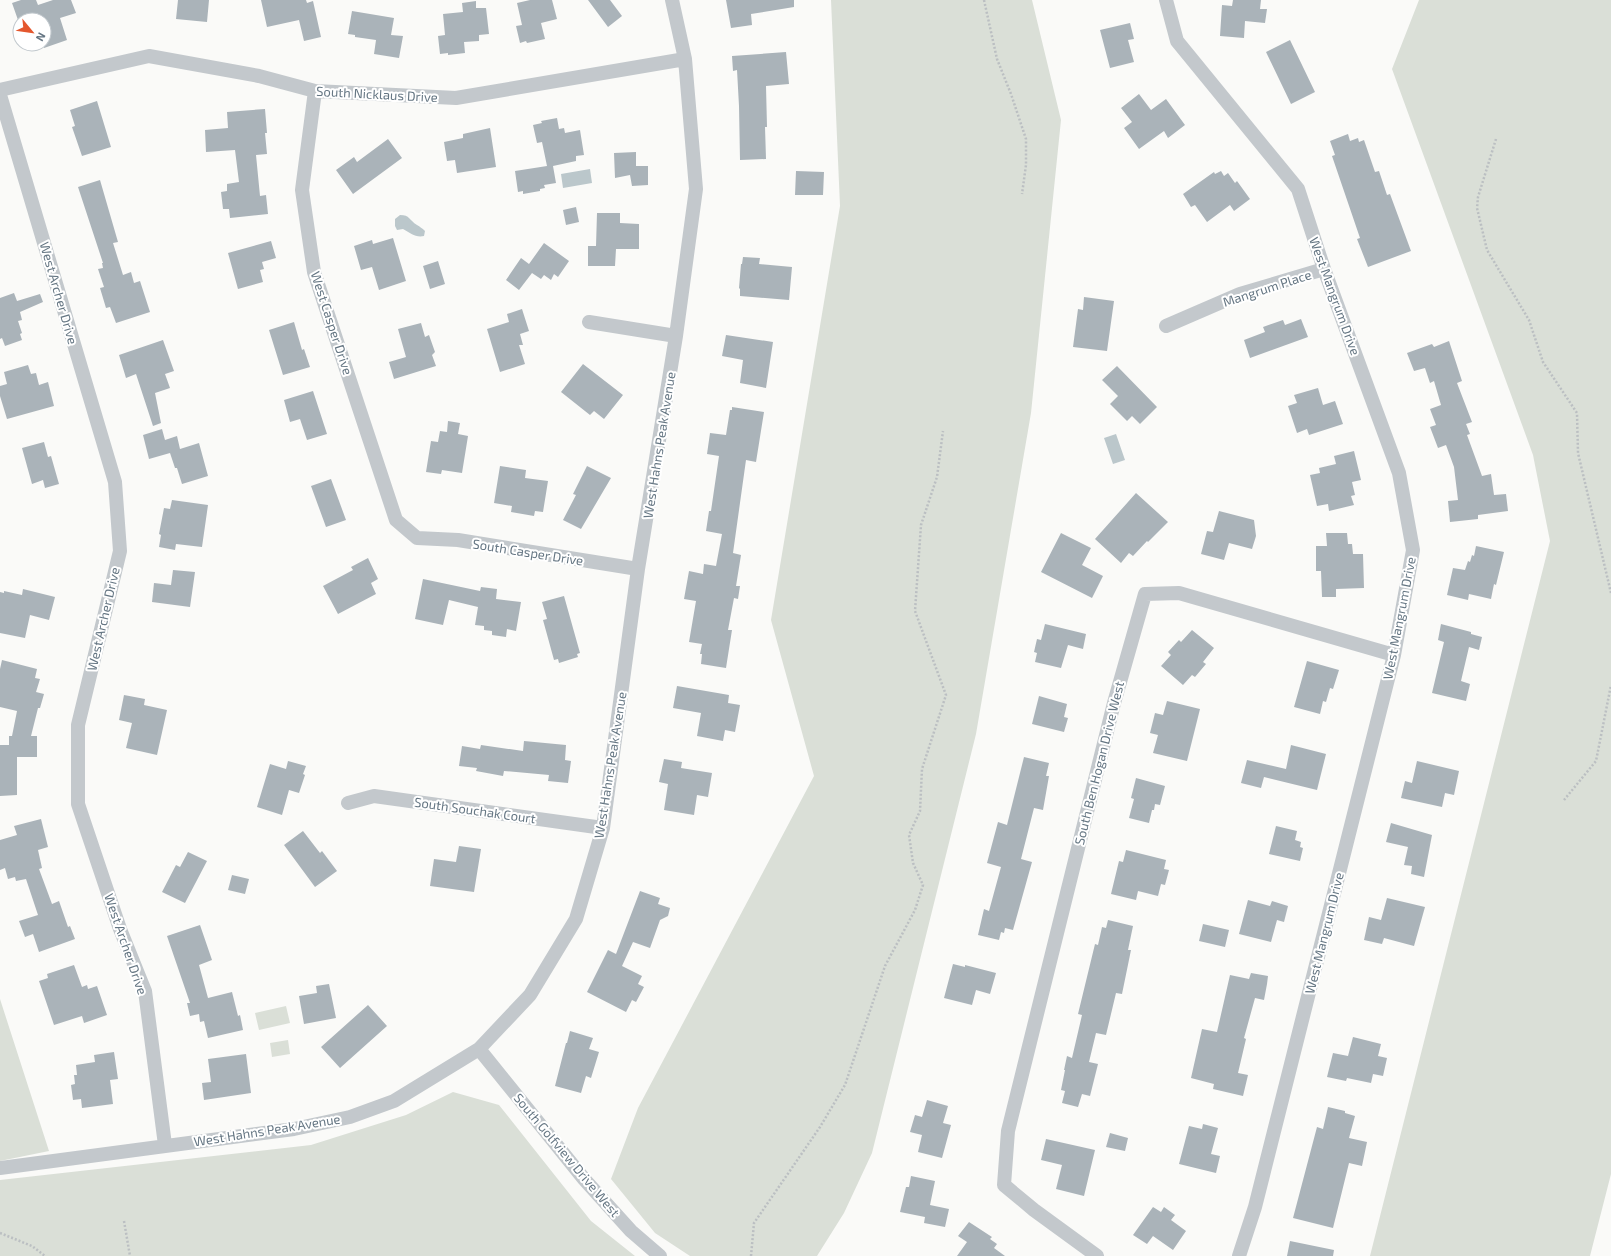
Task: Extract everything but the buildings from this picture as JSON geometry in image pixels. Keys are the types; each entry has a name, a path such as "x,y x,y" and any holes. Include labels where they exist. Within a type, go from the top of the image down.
{"street":[{"name":"West Hahns Peak Avenue","path":"0,1168 294,1129 350,1117 394,1101 479,1048 530,995 576,918 602,828 638,570 676,336 696,189 685,59 672,0"},
{"name":"West Mangrum Drive","path":"1166,0 1177,41 1298,189 1324,269 1399,472 1413,550 1394,654 1255,1207 1239,1256"},
{"name":"South Nicklaus Drive","path":"0,90 149,56 259,76 315,92 456,98 685,59"},
{"name":"West Casper Drive","path":"315,92 302,190 314,272 396,520 417,538"},
{"name":"West Archer Drive","path":"0,95 115,482 120,551 78,726 78,804 120,929 145,991 165,1145"},
{"name":"Mangrum Place","path":"1166,326 1240,294 1324,269"},
{"path":"589,322 676,336"},
{"name":"South Casper Drive","path":"417,538 458,540 638,570"},
{"name":"South Ben Hogan Drive West","path":"1097,1256 1034,1210 1004,1185 1008,1131 1114,703 1145,594 1179,593 1394,654"},
{"name":"South Souchak Court","path":"348,803 374,796 602,828"},
{"name":"South Golfview Drive West","path":"479,1048 584,1178 631,1231 660,1256"}],"path":[{"path":"984,0 997,59 1012,94 1026,140 1026,165 1022,194"},
{"path":"1496,139 1478,197 1477,208 1487,250 1529,320 1543,362 1577,413 1578,452 1611,593"},
{"path":"751,1256 754,1223 820,1127 845,1085 885,966 915,910 923,885 913,863 909,835 920,811 922,769 946,695 915,611 921,525 938,477 943,432"},
{"path":"1564,800 1596,761 1611,685"},
{"path":"124,1221 130,1256"},
{"path":"0,1233 32,1246 45,1256"}],"shaded area":[{"path":"831,0 1032,0 1061,120 1031,413 976,734 872,1153 844,1213 817,1256 690,1256 655,1233 611,1179 638,1108 814,776 771,620 840,206"},
{"path":"1419,0 1611,0 1611,1174 1590,1256 1370,1256 1550,541 1533,455 1392,69"},
{"path":"590,169 592,183 563,188 561,174"},
{"path":"400,215 408,217 424,230 424,236 416,236 403,229 397,230 395,226 395,219"},
{"path":"1116,434 1125,460 1113,464 1104,438"},
{"path":"0,999 49,1151 0,1161"},
{"path":"286,1006 290,1023 259,1030 255,1013"},
{"path":"288,1040 290,1054 272,1057 270,1043"},
{"path":"453,1092 499,1105 591,1221 635,1256 0,1256 0,1180 311,1145 406,1115"}]}
